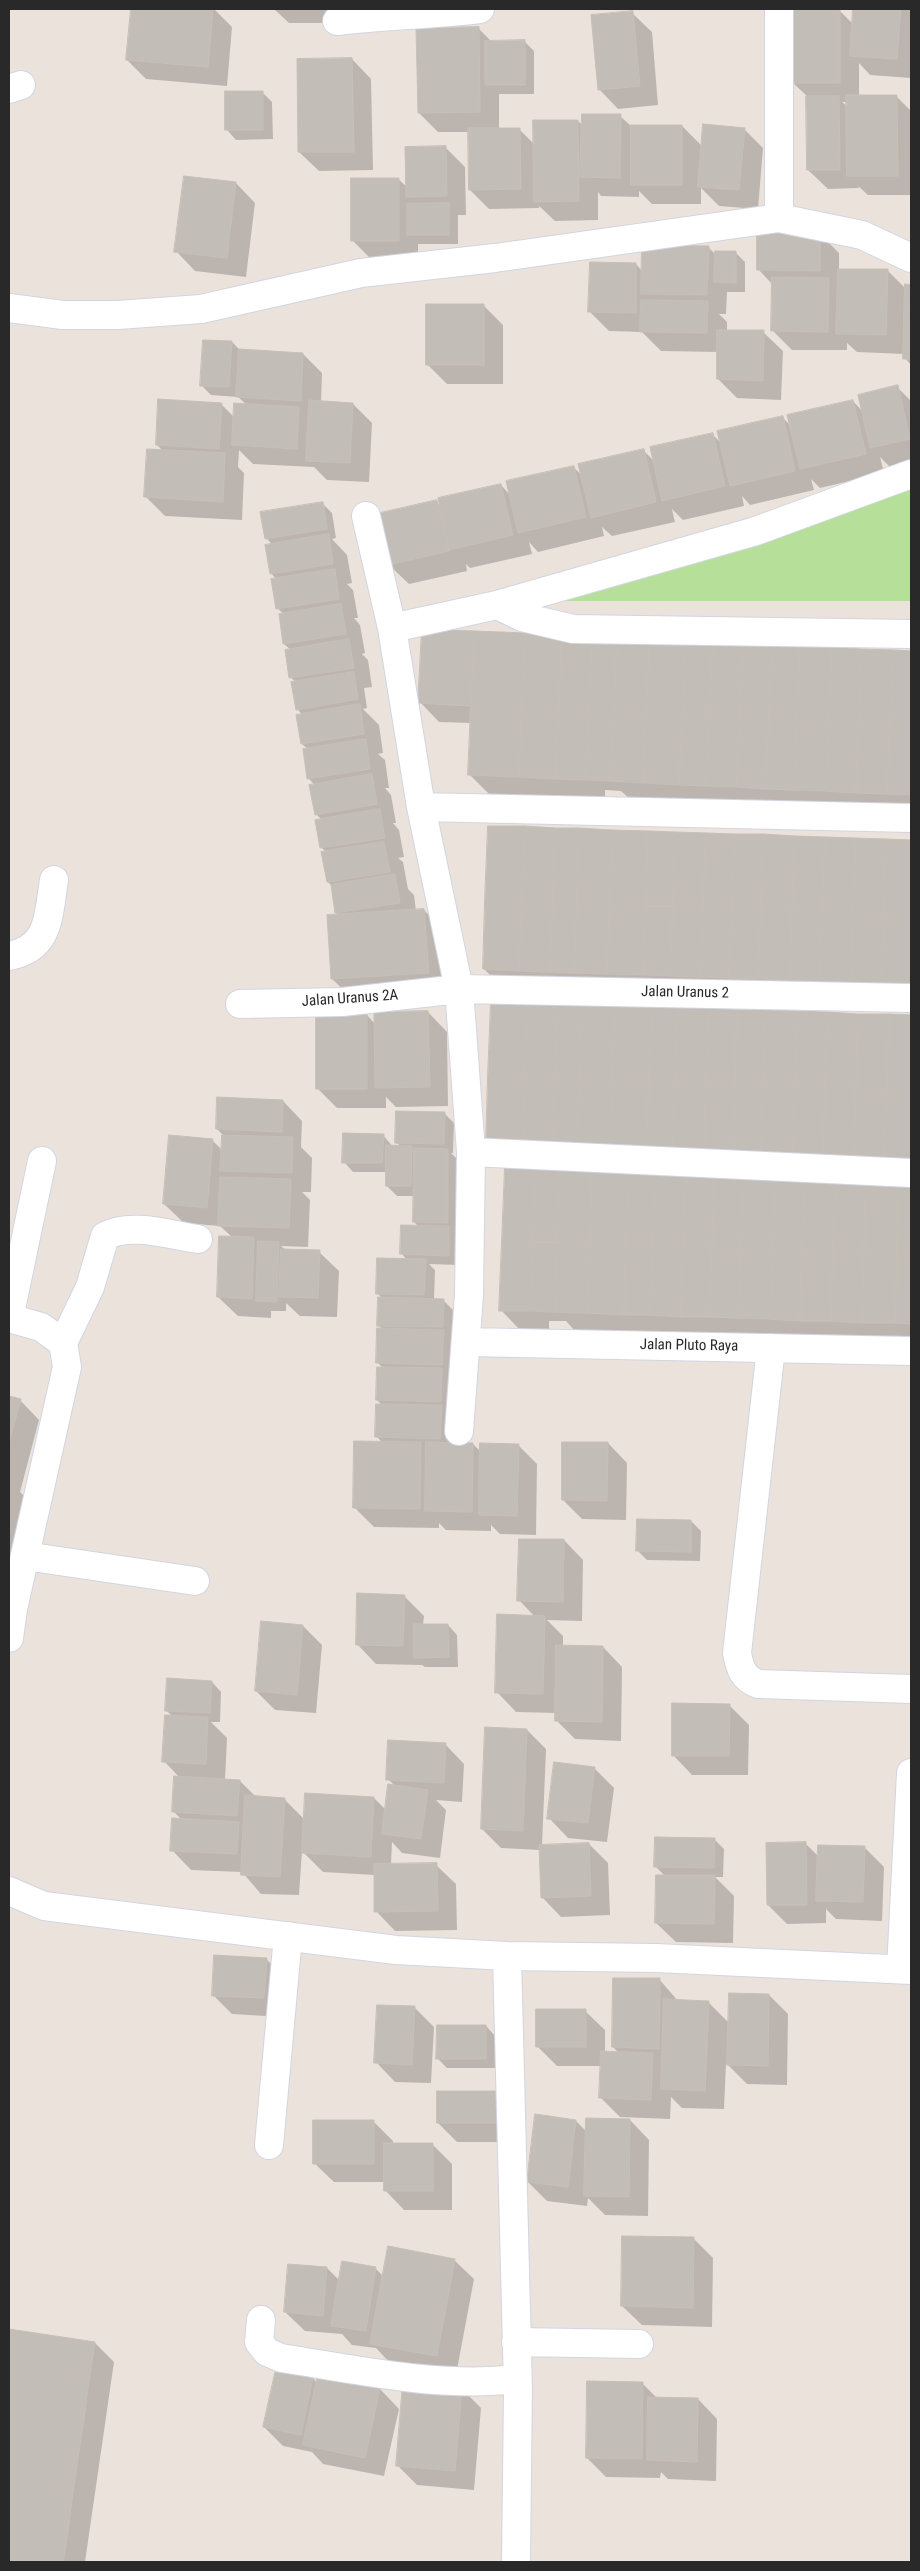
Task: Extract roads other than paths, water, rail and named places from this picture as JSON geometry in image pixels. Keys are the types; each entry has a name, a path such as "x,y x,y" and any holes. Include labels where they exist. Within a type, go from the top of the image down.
{"street":[{"path":"337,22 390,15 436,15 480,9"},
{"path":"779,9 779,218"},
{"path":"9,308 63,315 118,315 201,309 361,272 495,258 779,218 862,235 911,258"},
{"path":"392,628 497,605 756,531 911,474"},
{"path":"366,516 392,628 421,806 460,989 471,1152 468,1342 460,1431"},
{"path":"497,605 522,617 573,628 911,634"},
{"path":"421,806 911,818"},
{"path":"9,956 29,949 39,942 45,930 54,880"},
{"name":"Jalan Uranus 2","path":"460,989 911,998"},
{"name":"Jalan Uranus 2A","path":"240,1004 342,1002 460,989"},
{"path":"471,1152 911,1173"},
{"path":"42,1161 9,1318 41,1327 63,1343"},
{"path":"9,1638 11,1609 25,1556 67,1366 63,1343 90,1288 105,1236 114,1231 129,1229 198,1239"},
{"name":"Jalan Pluto Raya","path":"468,1342 911,1351"},
{"path":"770,1348 737,1653 740,1667 747,1679 758,1684 911,1689"},
{"path":"25,1556 195,1581"},
{"path":"9,1891 44,1906 396,1950 507,1956 656,1958 906,1970 911,1774"},
{"path":"269,2145 288,1936"},
{"path":"507,1956 511,2053 517,2379 516,2562"},
{"path":"261,2320 259,2342 267,2352 281,2358 401,2378 471,2382 517,2379"},
{"path":"516,2342 639,2344"}]}
